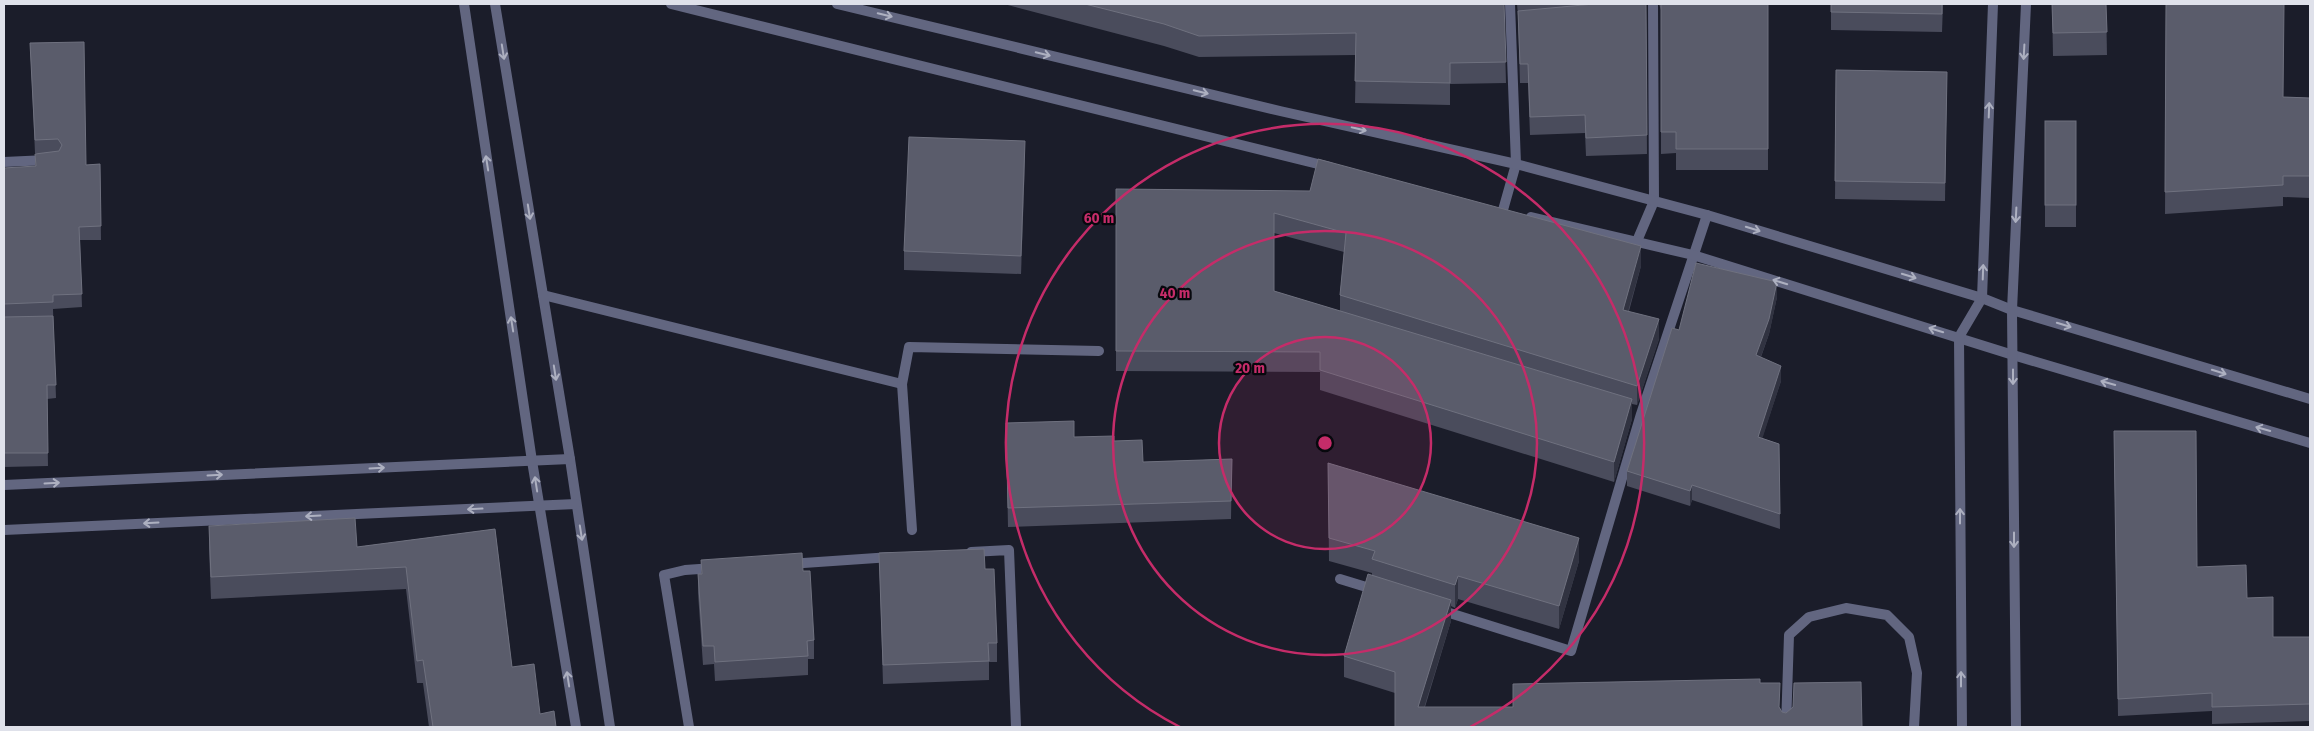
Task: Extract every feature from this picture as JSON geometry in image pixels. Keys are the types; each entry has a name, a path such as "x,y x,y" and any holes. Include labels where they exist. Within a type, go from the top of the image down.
{"street":[{"path":"464,4 532,461 576,727"},
{"path":"495,4 570,459 610,727"},
{"path":"672,4 1344,170"},
{"path":"837,4 1270,109 1516,164 1707,215 1982,298 2012,310 2310,399"},
{"path":"1510,4 1516,23 1516,164 1508,211 1693,255 2012,354 2310,443"},
{"path":"1962,727 1959,337 1982,298 1993,4"},
{"path":"2016,727 2012,310 2026,4"},
{"path":"1637,242 1654,201 1650,8"},
{"path":"4,162 55,159"},
{"path":"1432,608 1571,651 1637,412 1707,215"},
{"path":"543,295 902,384"},
{"path":"912,530 902,384 909,347 1099,351"},
{"path":"4,485 570,459"},
{"path":"4,530 576,504"},
{"path":"960,553 1009,550 1016,727"},
{"path":"783,564 901,556"},
{"path":"689,727 664,575 684,570 724,568"},
{"path":"1340,579 1386,594"},
{"path":"1786,727 1789,635 1809,617 1846,608 1886,615 1909,637 1917,673 1914,727"}],"building":[{"path":"1085,4 1504,4 1506,62 1450,63 1450,83 1355,81 1356,33 1199,36 1164,24"},
{"path":"1594,4 1646,4 1647,135 1586,138 1585,115 1530,117 1528,64 1520,64 1518,11"},
{"path":"1661,4 1768,4 1768,149 1676,149 1676,132 1661,132"},
{"path":"1831,4 1942,4 1942,14 1831,12"},
{"path":"2052,4 2106,4 2107,32 2053,33"},
{"path":"2166,4 2284,4 2283,97 2310,98 2310,176 2283,176 2283,185 2165,192"},
{"path":"84,42 86,165 100,164 101,226 79,227 82,294 53,295 53,302 4,304 4,168 36,166 35,154 59,151 62,145 58,139 35,140 30,43"},
{"path":"1836,70 1947,72 1945,183 1835,181"},
{"path":"2045,121 2076,121 2076,205 2045,205"},
{"path":"909,137 1025,141 1021,256 904,251"},
{"path":"1318,159 1641,246 1623,310 1659,319 1637,386 1340,295 1346,233 1274,213 1274,291 1632,399 1614,462 1320,370 1320,352 1116,351 1116,189 1310,191"},
{"path":"1696,263 1777,282 1769,319 1756,355 1781,366 1758,437 1779,444 1780,514 1692,485 1690,491 1627,471 1672,328 1679,330"},
{"path":"53,316 56,385 47,385 48,453 4,453 4,317"},
{"path":"1074,421 1074,437 1114,436 1114,441 1142,440 1143,462 1232,459 1231,501 1008,508 1006,423"},
{"path":"2114,431 2196,431 2197,567 2246,565 2247,598 2273,597 2273,637 2310,637 2310,704 2212,707 2212,693 2118,699"},
{"path":"1328,463 1579,538 1559,606 1458,576 1455,585 1372,559 1375,551 1329,538"},
{"path":"355,518 357,547 495,529 512,667 534,664 540,714 554,711 556,727 433,727 423,660 417,661 406,567 211,577 209,526"},
{"path":"984,549 985,569 994,569 997,643 988,643 989,661 883,665 879,553"},
{"path":"802,553 803,571 810,571 814,640 807,641 808,656 715,662 714,646 703,646 698,574 702,574 701,560"},
{"path":"1368,574 1451,600 1418,707 1513,707 1513,684 1760,679 1760,683 1780,683 1779,707 1782,712 1786,713 1793,707 1794,683 1861,682 1862,727 1395,727 1395,672 1344,656"}]}
